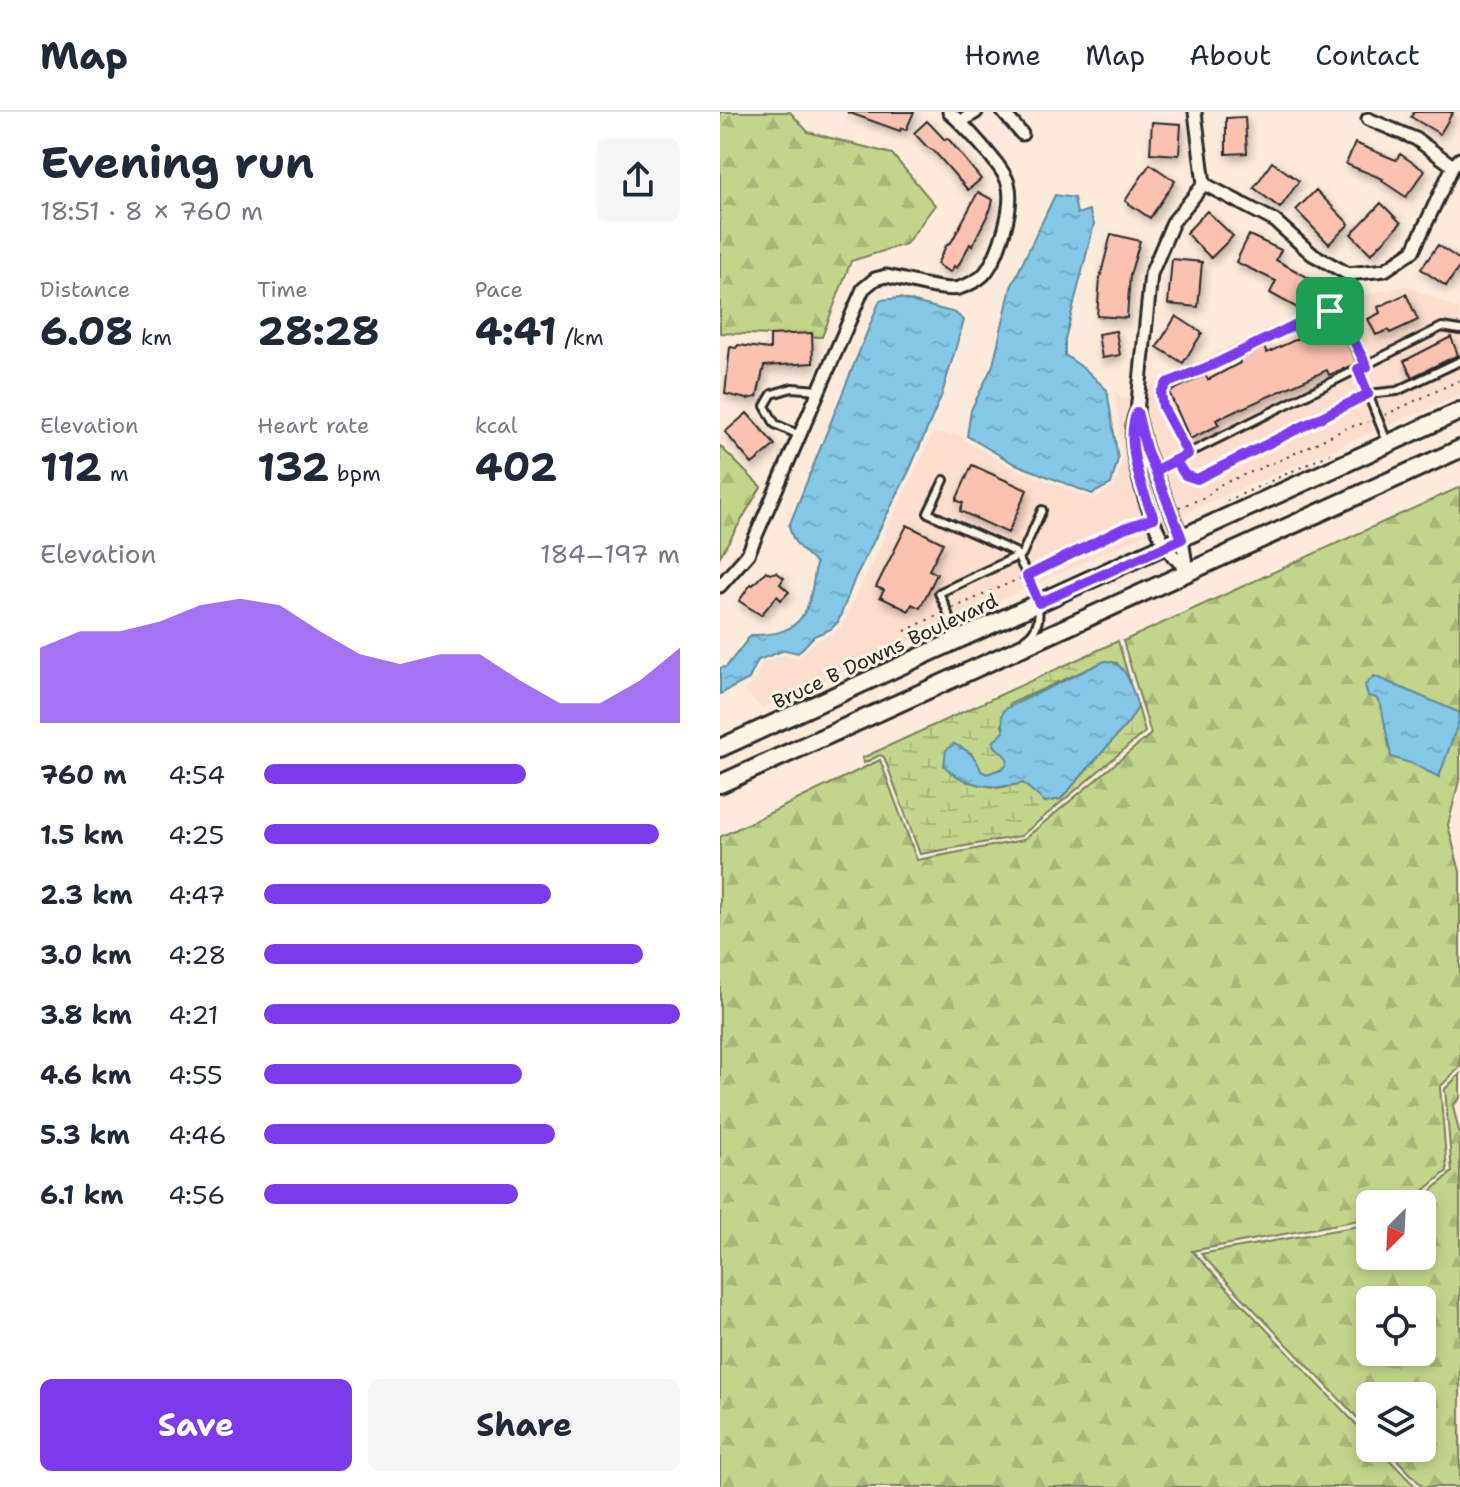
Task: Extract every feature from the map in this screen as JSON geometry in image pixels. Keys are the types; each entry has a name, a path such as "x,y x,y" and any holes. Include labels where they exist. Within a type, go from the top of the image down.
{"main road":[{"name":"Bruce B Downs Boulevard","path":"720,748 1460,411"},
{"path":"720,784 1460,449"}],"street":[{"path":"720,586 748,554 863,289 875,279 886,276 955,289 972,283 985,273 1005,229 1008,182 949,112"},
{"path":"960,122 976,112"},
{"path":"1003,112 1022,134"},
{"path":"1187,571 1166,546 1144,494 1131,434 1137,412 1151,274 1173,222 1204,184 1195,112"},
{"path":"1204,184 1275,221 1312,254 1348,274 1385,270 1413,251 1456,162 1416,139 1368,119"},
{"path":"1137,412 1146,449 1182,539 1187,571"}],"lane":[{"path":"1188,454 1163,407 1161,393 1167,383 1213,365 1315,315 1330,311 1342,317 1367,367"},
{"path":"1155,471 1442,327 1460,330"},
{"path":"1175,460 1185,475 1197,479 1368,394 1397,391 1460,361"},
{"path":"1358,369 1388,444"},
{"path":"799,435 775,424 765,406 772,394 792,388 819,390"},
{"path":"883,711 890,699 1030,636 1036,625 1039,603 1015,552 928,513 944,480"},
{"path":"951,642 952,626 939,593 1022,554 1042,510"}],"path":[{"path":"1171,510 1201,499 1217,486 1335,433 1378,419 1460,380"},
{"path":"1216,507 1334,453"},
{"path":"905,631 1124,528 1154,518"}],"shaded area":[{"path":"1406,286 1460,309 1460,395 1180,515 1151,448 1145,418 1149,383 1321,304"},
{"path":"1114,390 1124,398 1133,395 1126,435 1138,496 1153,531 762,708 743,690 753,682 762,663 784,655 799,658 816,641 834,633 842,625 933,433 959,435 1011,467 1094,499 1115,486 1123,461"}],"green space":[{"path":"720,112 790,112 808,132 892,154 935,205 906,244 851,261 822,337 720,333"},
{"path":"720,446 761,487 720,556"},
{"path":"1460,487 1460,777 1448,825 1460,872 1460,1067 1440,1087 1447,1171 1425,1190 1356,1190 1356,1221 1192,1251 1356,1424 1356,1462 1392,1462 1416,1487 720,1487 720,837 880,760 917,860 1023,840 1151,734 1123,641"},
{"path":"1118,641 1130,682 1117,663 1105,661 1010,704 1002,725 1004,732 995,747 1006,754 1008,761 1004,768 987,774 980,771 971,753 954,744 967,782 998,788 1023,783 1045,802 1061,799 1128,723 1138,707 1145,732 1021,836 920,854 884,757 880,755 864,763 862,758"},
{"path":"1460,1074 1460,1098 1453,1106 1460,1136 1460,1487 1423,1487 1399,1462 1436,1462 1436,1382 1356,1382 1356,1416 1201,1254 1356,1226 1356,1270 1436,1270 1436,1190 1432,1190 1452,1172 1445,1089"}],"water":[{"path":"1055,195 1074,198 1077,214 1089,210 1094,224 1065,339 1065,355 1107,390 1118,459 1111,484 1092,494 1013,463 967,436 971,410 993,365 1011,287"},
{"path":"900,298 955,313 964,320 941,397 909,471 855,578 838,622 831,629 814,636 798,653 785,650 758,660 749,679 720,694 720,668 726,667 751,635 784,631 802,617 807,606 816,563 802,551 789,526 880,300"},
{"path":"1105,661 1119,665 1124,671 1138,707 1128,723 1061,799 1045,802 1023,783 981,785 961,778 944,766 946,750 954,744 971,754 981,771 987,774 1004,768 1008,761 993,742 1004,732 1002,715 1005,709"},
{"path":"1374,676 1458,712 1459,721 1439,777 1391,757 1381,705 1376,698 1368,696 1365,685"}],"building":[{"path":"847,112 914,112 906,130 901,128 900,131"},
{"path":"1414,112 1453,112 1440,134 1411,117"},
{"path":"1245,117 1247,153 1226,154 1226,118"},
{"path":"927,121 945,140 947,138 951,142 981,179 968,190 914,133"},
{"path":"1152,122 1181,124 1179,155 1150,153"},
{"path":"1355,143 1396,160 1400,154 1425,171 1406,197 1383,179 1346,164"},
{"path":"1272,162 1299,181 1280,208 1254,188"},
{"path":"1150,164 1175,181 1150,218 1125,201"},
{"path":"1316,190 1349,224 1329,244 1296,210"},
{"path":"978,192 993,200 991,208 957,268 954,266 951,272 948,271 937,264"},
{"path":"1381,203 1401,223 1371,254 1351,234"},
{"path":"1207,211 1233,236 1211,258 1186,233"},
{"path":"1111,234 1140,241 1130,275 1127,318 1097,316 1100,278"},
{"path":"1249,235 1281,250 1276,260 1316,282 1301,310 1270,293 1276,281 1236,262"},
{"path":"1438,245 1460,260 1460,266 1446,286 1421,269"},
{"path":"1172,259 1202,262 1198,307 1168,304"},
{"path":"1406,294 1418,320 1390,333 1388,330 1376,335 1368,319 1380,313 1378,307"},
{"path":"1176,316 1202,333 1183,363 1157,347"},
{"path":"1336,321 1357,363 1329,375 1327,370 1216,420 1219,425 1190,439 1169,392 1205,375 1208,380 1264,347 1267,353"},
{"path":"1116,331 1120,355 1102,358 1098,334"},
{"path":"812,333 813,363 764,366 757,397 747,399 725,394 730,347 770,349 770,335"},
{"path":"1451,337 1458,355 1412,377 1404,361"},
{"path":"747,413 775,445 752,464 725,432"},
{"path":"972,465 1027,490 1008,533 960,511 963,503 956,500"},
{"path":"907,525 943,543 929,570 937,574 920,608 912,604 909,611 880,597 884,590 876,587"},
{"path":"766,571 770,574 776,572 784,578 780,584 789,592 781,600 777,596 761,615 739,601 751,584"}],"route":[{"path":"1330,311 1315,315 1213,365 1167,383 1161,393 1163,407 1188,454 1175,460 1155,471 1137,412 1131,434 1144,494 1154,518 1124,528 1027,576 1039,603 1182,539 1155,471 1175,460 1185,475 1197,479 1368,394 1358,369 1367,367 1342,317 1330,311"}]}
